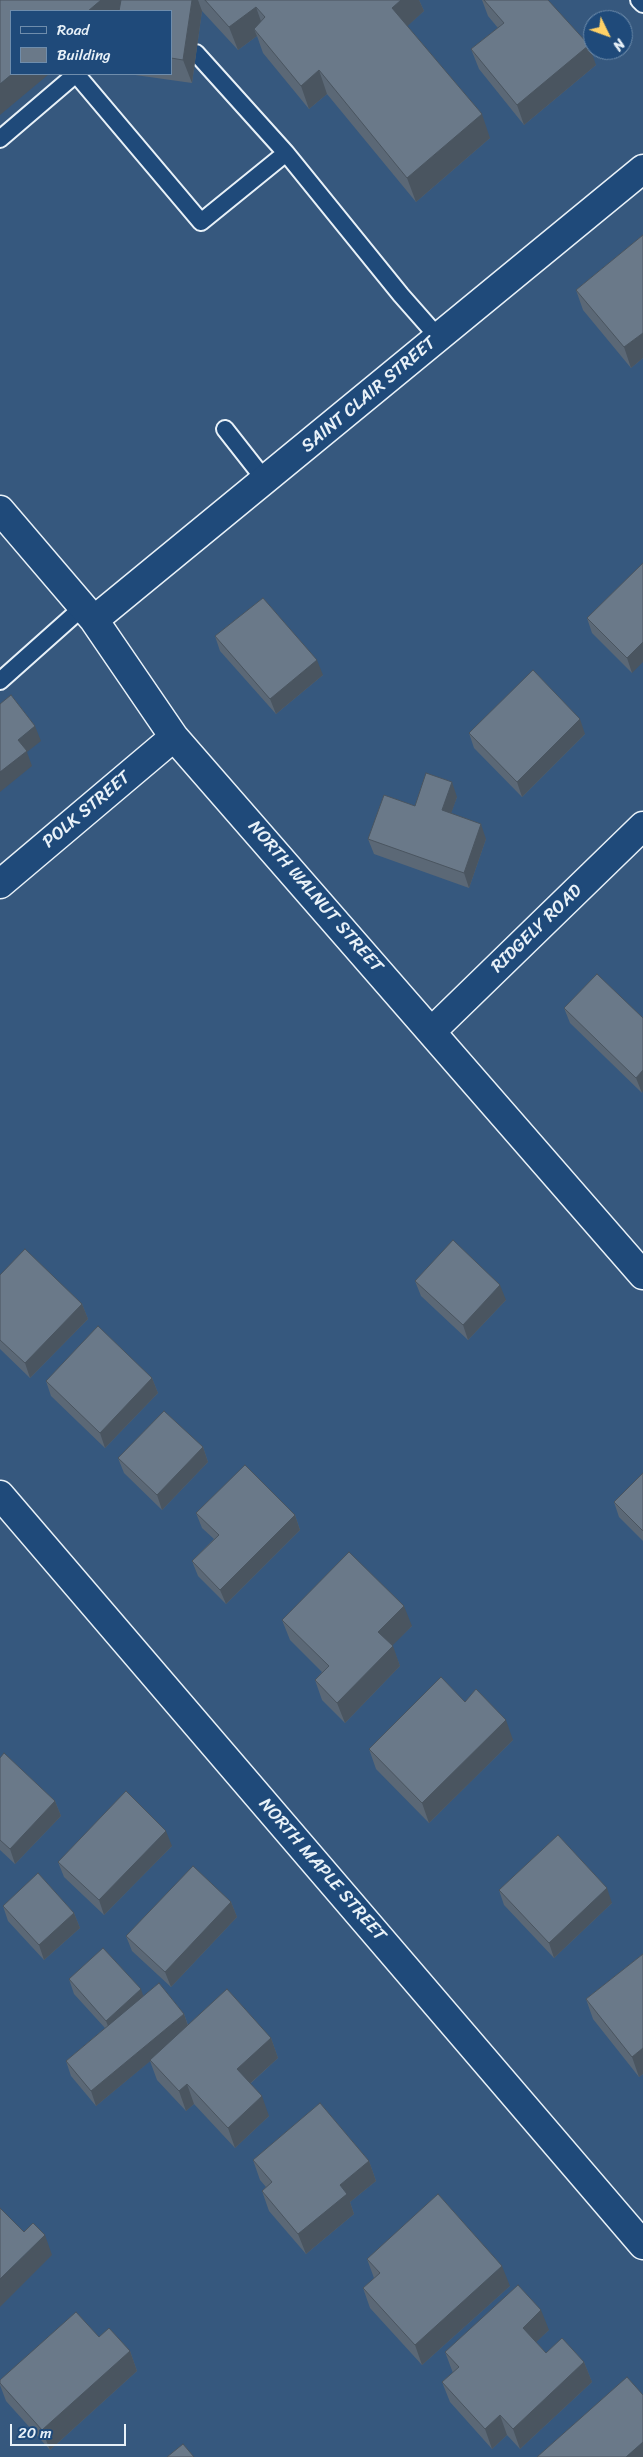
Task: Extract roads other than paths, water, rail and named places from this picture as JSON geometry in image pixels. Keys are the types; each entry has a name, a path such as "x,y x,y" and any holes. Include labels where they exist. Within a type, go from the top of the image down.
{"street":[{"name":"SAINT CLAIR STREET","path":"88,614 265,480 643,169"},
{"name":"NORTH WALNUT STREET","path":"0,510 88,614 174,736 643,1276"},
{"name":"POLK STREET","path":"0,884 174,736"},
{"name":"RIDGELY ROAD","path":"432,1031 643,826"},
{"name":"NORTH MAPLE STREET","path":"0,1495 643,2245"}],"lane":[{"path":"639,0 643,4"},
{"path":"196,53 286,153 401,295 438,337"},
{"path":"0,139 75,75"},
{"path":"77,75 201,222 286,153"},
{"path":"225,429 265,480"},
{"path":"0,681 88,614"}]}
